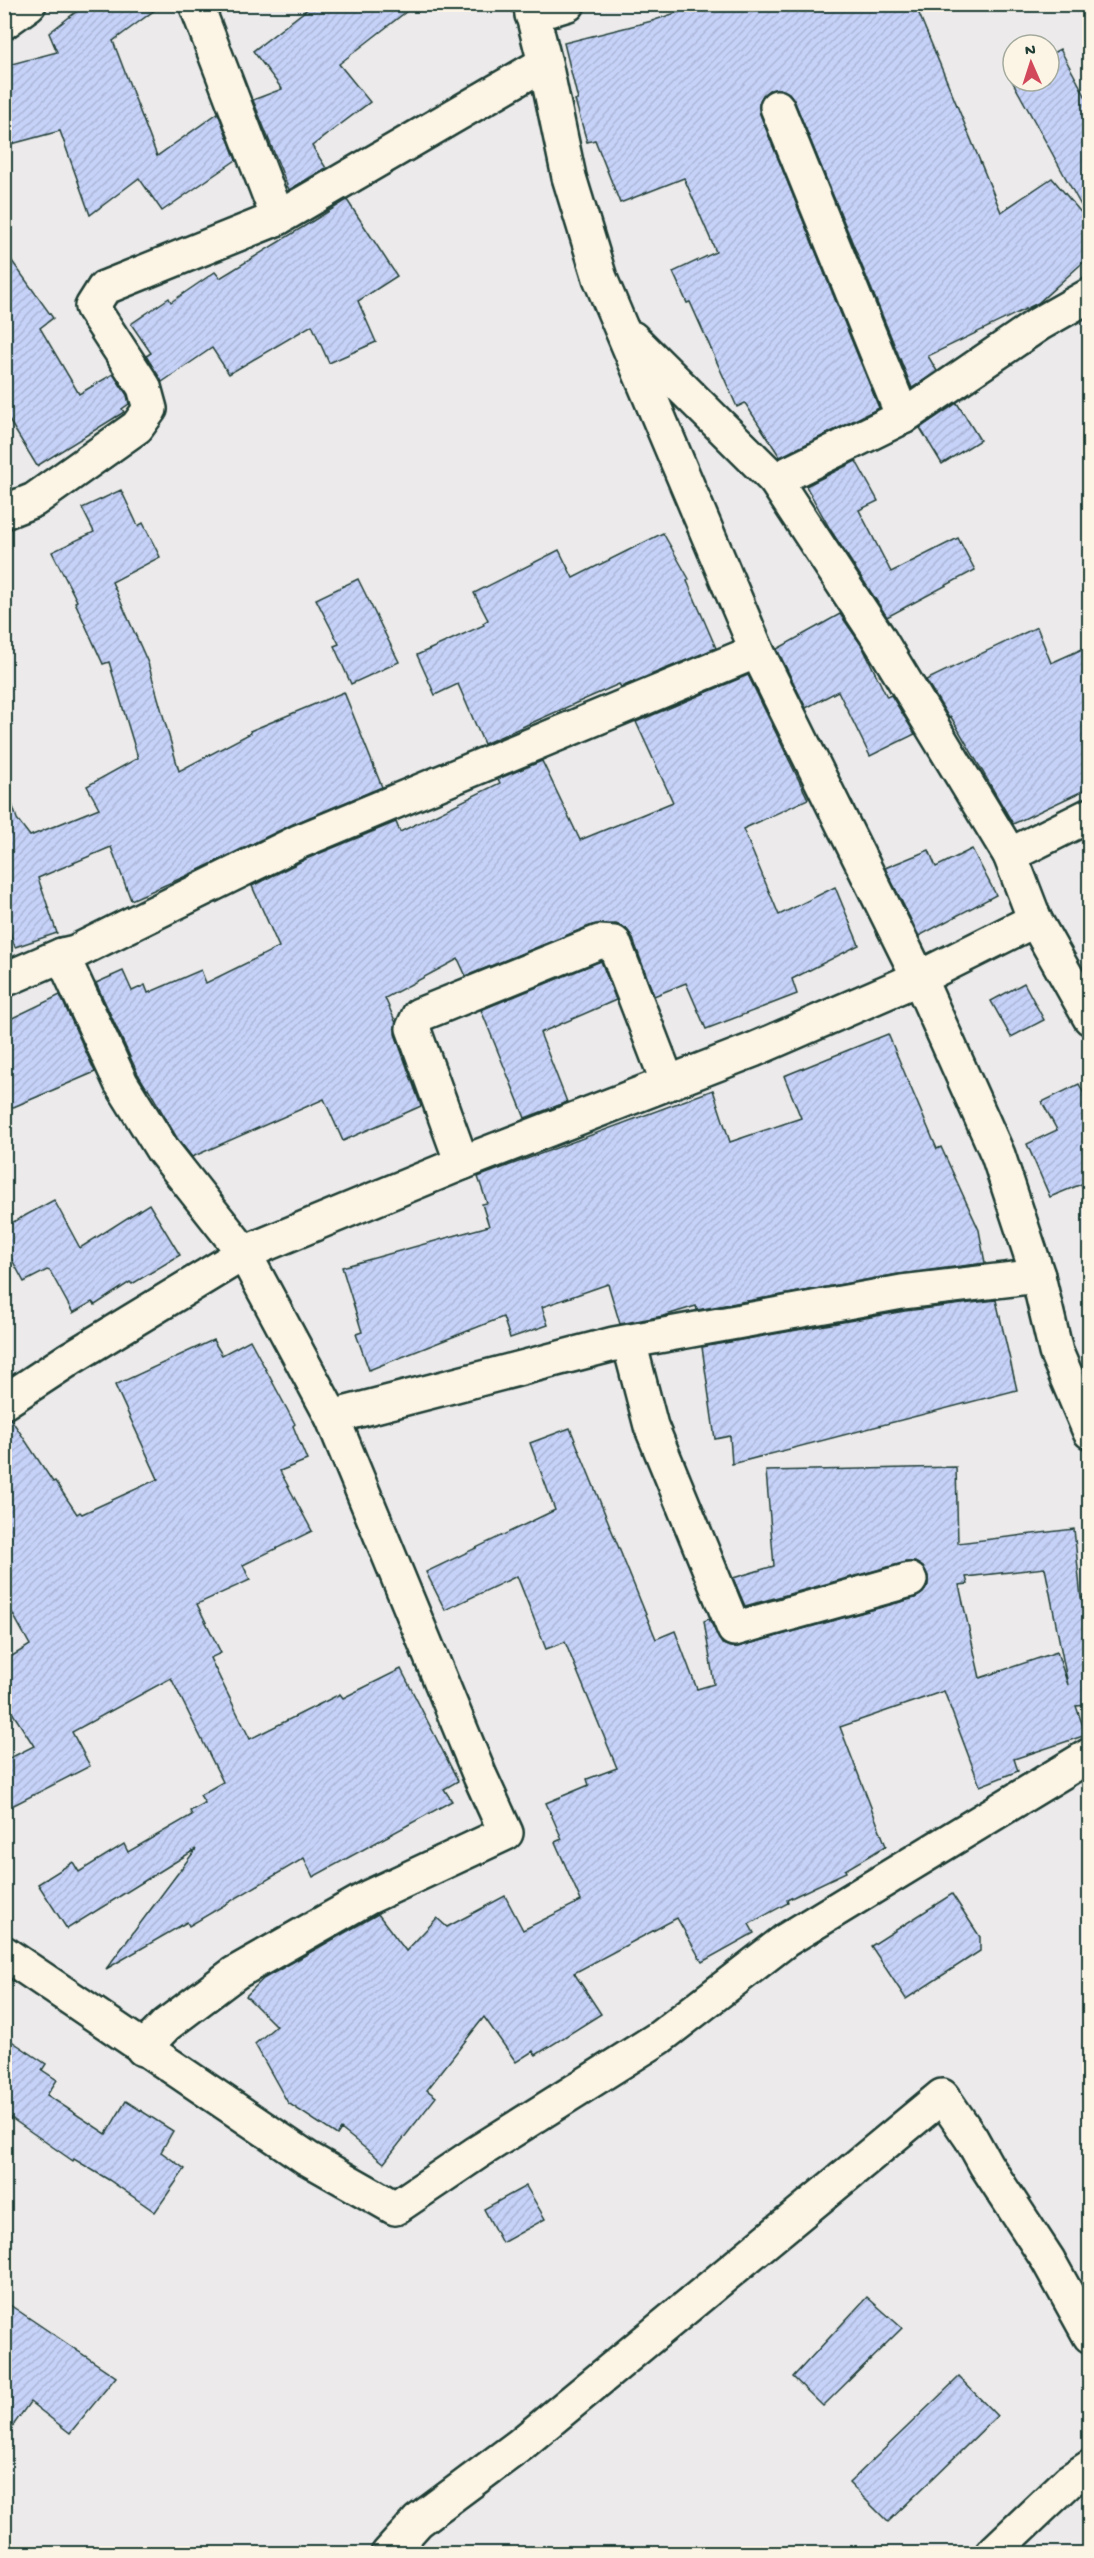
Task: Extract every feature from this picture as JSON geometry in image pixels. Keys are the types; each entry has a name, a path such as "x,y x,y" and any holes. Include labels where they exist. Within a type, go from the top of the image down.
{"street":[{"path":"4,22 29,4"},
{"path":"196,4 278,218"},
{"path":"568,4 531,10 545,63 569,177 600,278 757,651 919,978 998,1155 1038,1276 1056,1352 1089,1432"},
{"path":"4,512 34,500 137,427 150,409 144,387 92,308 104,288 278,218 545,63"},
{"path":"777,107 903,417"},
{"path":"775,480 903,417 1039,324 1089,296"},
{"path":"621,327 775,480 878,637 1010,855 1035,920 1089,1018"},
{"path":"4,980 62,955 75,952 298,842 757,651"},
{"path":"1010,855 1089,815"},
{"path":"4,1402 81,1352 244,1253 462,1163 753,1050 919,978 1035,920"},
{"path":"462,1163 413,1028 419,1015 599,942 614,943 668,1083"},
{"path":"62,955 122,1083 162,1149 244,1253 332,1417 480,1776 506,1833 369,1898 235,1973 166,2025 143,2049"},
{"path":"332,1417 629,1342 902,1292 1038,1276"},
{"path":"629,1342 651,1425 734,1629 910,1581"},
{"path":"4,1953 307,2158 395,2208 478,2152 659,2038 786,1940 1089,1755"},
{"path":"387,2553 418,2521 530,2437 942,2096 1048,2260 1089,2336"},
{"path":"992,2553 1069,2481 1089,2467"}],"building":[{"path":"86,4 163,4 113,41 157,156 218,113 236,160 162,211 139,178 90,215 60,131 4,146 4,66 57,52 49,33"},
{"path":"314,4 416,4 339,64 370,102 312,146 326,168 289,190 253,100 282,89 253,51"},
{"path":"702,4 915,4 1001,212 1052,178 1089,222 1089,257 1038,303 928,356 937,371 912,388 794,100 789,93 780,89 769,90 763,95 759,104 760,114 879,408 780,457 745,403 737,407 690,302 687,303 673,272 716,252 684,178 620,203 595,140 587,142 575,100 578,100 564,43 652,21"},
{"path":"1061,51 1089,103 1089,220 1019,93 1061,93"},
{"path":"347,200 397,276 358,301 376,342 329,363 312,325 229,374 212,348 162,382 146,356 151,353 131,324 169,298 171,302 215,272 220,278"},
{"path":"4,250 53,318 40,328 79,394 113,374 127,395 129,404 122,409 124,412 37,466 4,412"},
{"path":"957,403 980,440 942,464 920,428"},
{"path":"856,461 878,501 859,510 891,572 958,538 975,570 887,617 830,529 806,486"},
{"path":"121,490 138,526 143,523 160,557 112,582 148,663 179,771 251,733 250,731 344,692 382,787 291,825 131,900 111,847 38,878 57,933 15,947 4,915 4,799 10,798 17,819 30,836 99,808 87,786 138,758 109,662 103,664 75,602 77,601 52,552 94,532 82,508"},
{"path":"663,533 689,579 687,581 716,648 621,687 619,684 484,744 458,684 435,695 417,655 484,625 483,623 488,620 474,593 559,550 573,578"},
{"path":"358,579 399,662 351,684 334,646 339,644 316,599"},
{"path":"840,614 862,646 887,697 891,695 915,734 870,756 838,691 806,708 777,649"},
{"path":"1037,627 1051,663 1089,646 1089,788 1013,824 951,717 949,718 926,680"},
{"path":"748,675 808,799 743,829 779,915 835,887 859,945 792,979 797,994 706,1029 686,983 654,996 632,936 626,928 616,924 592,925 466,976 458,959 385,998 396,1023 395,1034 421,1106 343,1141 324,1099 192,1157 177,1138 138,1074 96,983 123,971 132,991 145,985 148,993 201,970 206,983 279,947 252,886 306,859 396,822 400,832 500,783 498,779 542,761 580,840 673,802 636,722"},
{"path":"972,849 996,895 919,936 885,868 929,850 936,867"},
{"path":"601,961 616,1000 540,1033 567,1102 525,1118 481,1010"},
{"path":"1024,983 1044,1020 1011,1037 991,1001"},
{"path":"60,995 95,1072 4,1111 4,1022"},
{"path":"888,1034 937,1149 941,1147 979,1230 985,1263 899,1274 697,1310 696,1306 663,1316 620,1324 608,1284 542,1307 548,1325 510,1338 503,1317 369,1370 356,1334 362,1332 342,1267 489,1226 482,1204 487,1203 478,1177 713,1090 730,1142 801,1118 784,1076"},
{"path":"1079,1084 1089,1104 1089,1194 1084,1183 1050,1197 1027,1144 1057,1130 1042,1102"},
{"path":"54,1200 80,1248 149,1204 180,1255 132,1284 130,1282 95,1305 92,1302 73,1313 50,1271 47,1270 24,1282 4,1245 4,1227"},
{"path":"996,1300 1017,1390 732,1464 730,1436 715,1439 702,1347 905,1311"},
{"path":"213,1340 222,1355 250,1340 295,1424 293,1426 307,1460 280,1471 312,1531 243,1565 250,1580 197,1604 221,1653 210,1658 250,1739 340,1694 343,1698 401,1669 458,1781 444,1789 452,1801 313,1877 304,1858 189,1926 187,1922 106,1969 196,1849 67,1929 38,1884 73,1862 79,1872 124,1844 128,1852 192,1815 190,1811 205,1803 200,1795 223,1782 171,1678 72,1732 90,1766 4,1810 4,1761 34,1746 4,1700 4,1661 30,1645 4,1598 4,1421 11,1419 53,1482 55,1481 77,1514 80,1512 82,1514 158,1479 115,1385"},
{"path":"570,1428 656,1639 675,1631 697,1689 714,1684 704,1621 709,1619 722,1644 738,1647 915,1598 923,1593 928,1585 928,1576 923,1567 915,1562 906,1562 745,1606 733,1578 774,1566 766,1471 956,1467 958,1543 1074,1529 1081,1598 1089,1596 1089,1705 1076,1706 1086,1735 1014,1759 1018,1771 980,1786 944,1691 840,1727 886,1846 845,1870 846,1872 787,1900 788,1903 749,1924 754,1933 702,1962 677,1918 574,1973 601,2014 536,2055 533,2051 516,2062 484,2017 427,2090 436,2097 384,2163 341,2129 337,2135 288,2103 255,2044 276,2026 246,1996 263,1979 378,1914 406,1951 437,1918 447,1927 505,1896 523,1930 581,1901 555,1842 562,1839 546,1803 589,1785 587,1779 617,1768 565,1642 546,1649 517,1576 445,1610 426,1572 555,1510 530,1443","holes":["1045,1568 1068,1685 1057,1652 980,1678 959,1585 968,1584 966,1577"]},
{"path":"952,1894 980,1937 980,1951 906,1999 871,1946"},
{"path":"4,2036 46,2064 42,2070 57,2080 47,2095 106,2134 126,2101 173,2131 161,2152 185,2169 155,2212 109,2180 74,2159 73,2161 11,2118 4,2129"},
{"path":"526,2186 545,2219 502,2243 484,2209"},
{"path":"867,2297 902,2328 823,2406 793,2377"},
{"path":"4,2301 116,2377 70,2433 30,2402 4,2438"},
{"path":"959,2377 997,2416 888,2522 849,2483"}]}
